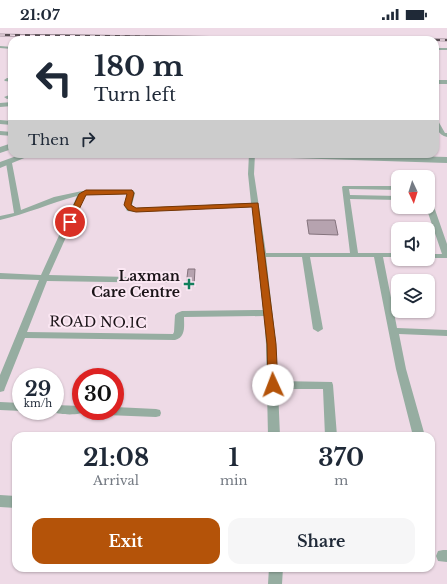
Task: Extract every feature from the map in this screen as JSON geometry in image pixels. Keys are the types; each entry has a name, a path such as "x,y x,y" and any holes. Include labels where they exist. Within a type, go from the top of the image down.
{"street":[{"path":"439,127 443,134 447,135"},
{"path":"0,165 21,158"},
{"path":"252,158 251,174 268,313 273,385 274,432"},
{"path":"375,158 447,160"},
{"path":"9,163 18,214"},
{"path":"354,255 345,187 391,188"},
{"path":"0,218 18,214 57,199 82,194 130,192 128,205 130,209 136,210 255,205"},
{"path":"0,388 44,278 82,194"},
{"path":"346,196 391,198"},
{"path":"432,214 447,256 435,256"},
{"path":"262,255 391,255"},
{"path":"306,255 318,329"},
{"path":"378,255 418,432"},
{"path":"0,276 168,281"},
{"name":"ROAD NO.1C","path":"21,335 175,337 179,333 180,315 182,314 268,313"},
{"path":"394,331 447,333"},
{"path":"273,385 328,385 331,432"},
{"path":"0,406 12,407"},
{"path":"124,412 156,413"},
{"path":"0,501 12,502"},
{"path":"275,584 276,572"}],"building":[{"path":"307,220 335,220 338,235 309,234"},
{"path":"188,269 195,269 194,286 186,286"}],"railway":[{"path":"0,35 89,36"},
{"path":"439,40 447,40"}],"place":[{"name":"Laxman Care Centre","path":"189,284"}],"route":[{"path":"70,222 82,194 86,192 130,192 128,205 130,209 136,210 255,205 272,344 273,385"}]}
